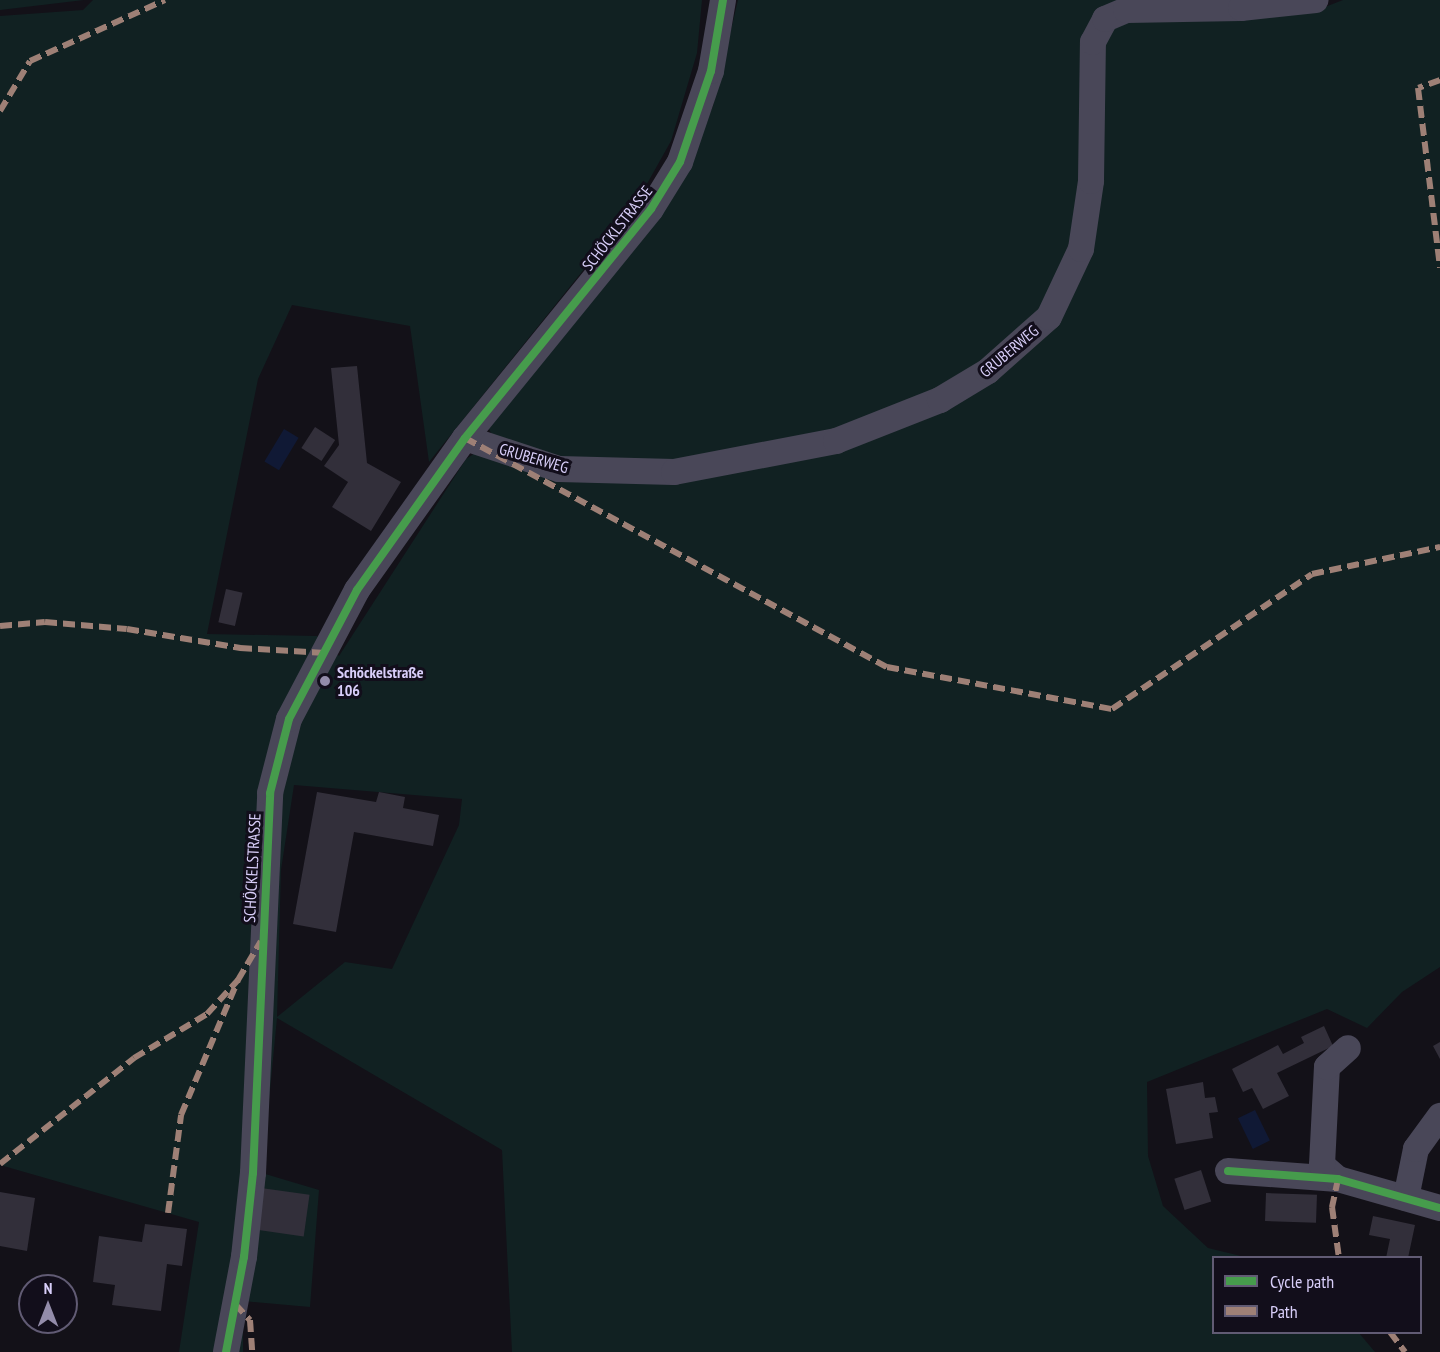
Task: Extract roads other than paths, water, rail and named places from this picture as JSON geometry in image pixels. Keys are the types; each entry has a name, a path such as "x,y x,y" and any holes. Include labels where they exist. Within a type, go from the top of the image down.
{"street":[{"name":"SCHÖCKLSTRASSE","path":"465,438 651,210 680,162 711,71 723,0"},
{"name":"GRUBERWEG","path":"465,438 559,468 674,472 836,441 940,400 988,371 1049,317 1081,249 1091,181 1093,42 1105,19 1126,10 1241,8 1316,0"},
{"name":"SCHÖCKELSTRASSE","path":"226,1352 244,1257 253,1173 270,793 289,719 357,590 465,438"},
{"path":"1338,1179 1322,1165 1327,1067 1348,1048"},
{"path":"1406,1198 1416,1149 1440,1116"},
{"path":"1228,1171 1338,1179 1440,1208"}],"water":[{"path":"284,429 299,438 279,470 264,462"},
{"path":"1255,1110 1270,1141 1253,1149 1238,1118"}],"place":[{"name":"Schöckelstraße 106","path":"325,681"}]}
